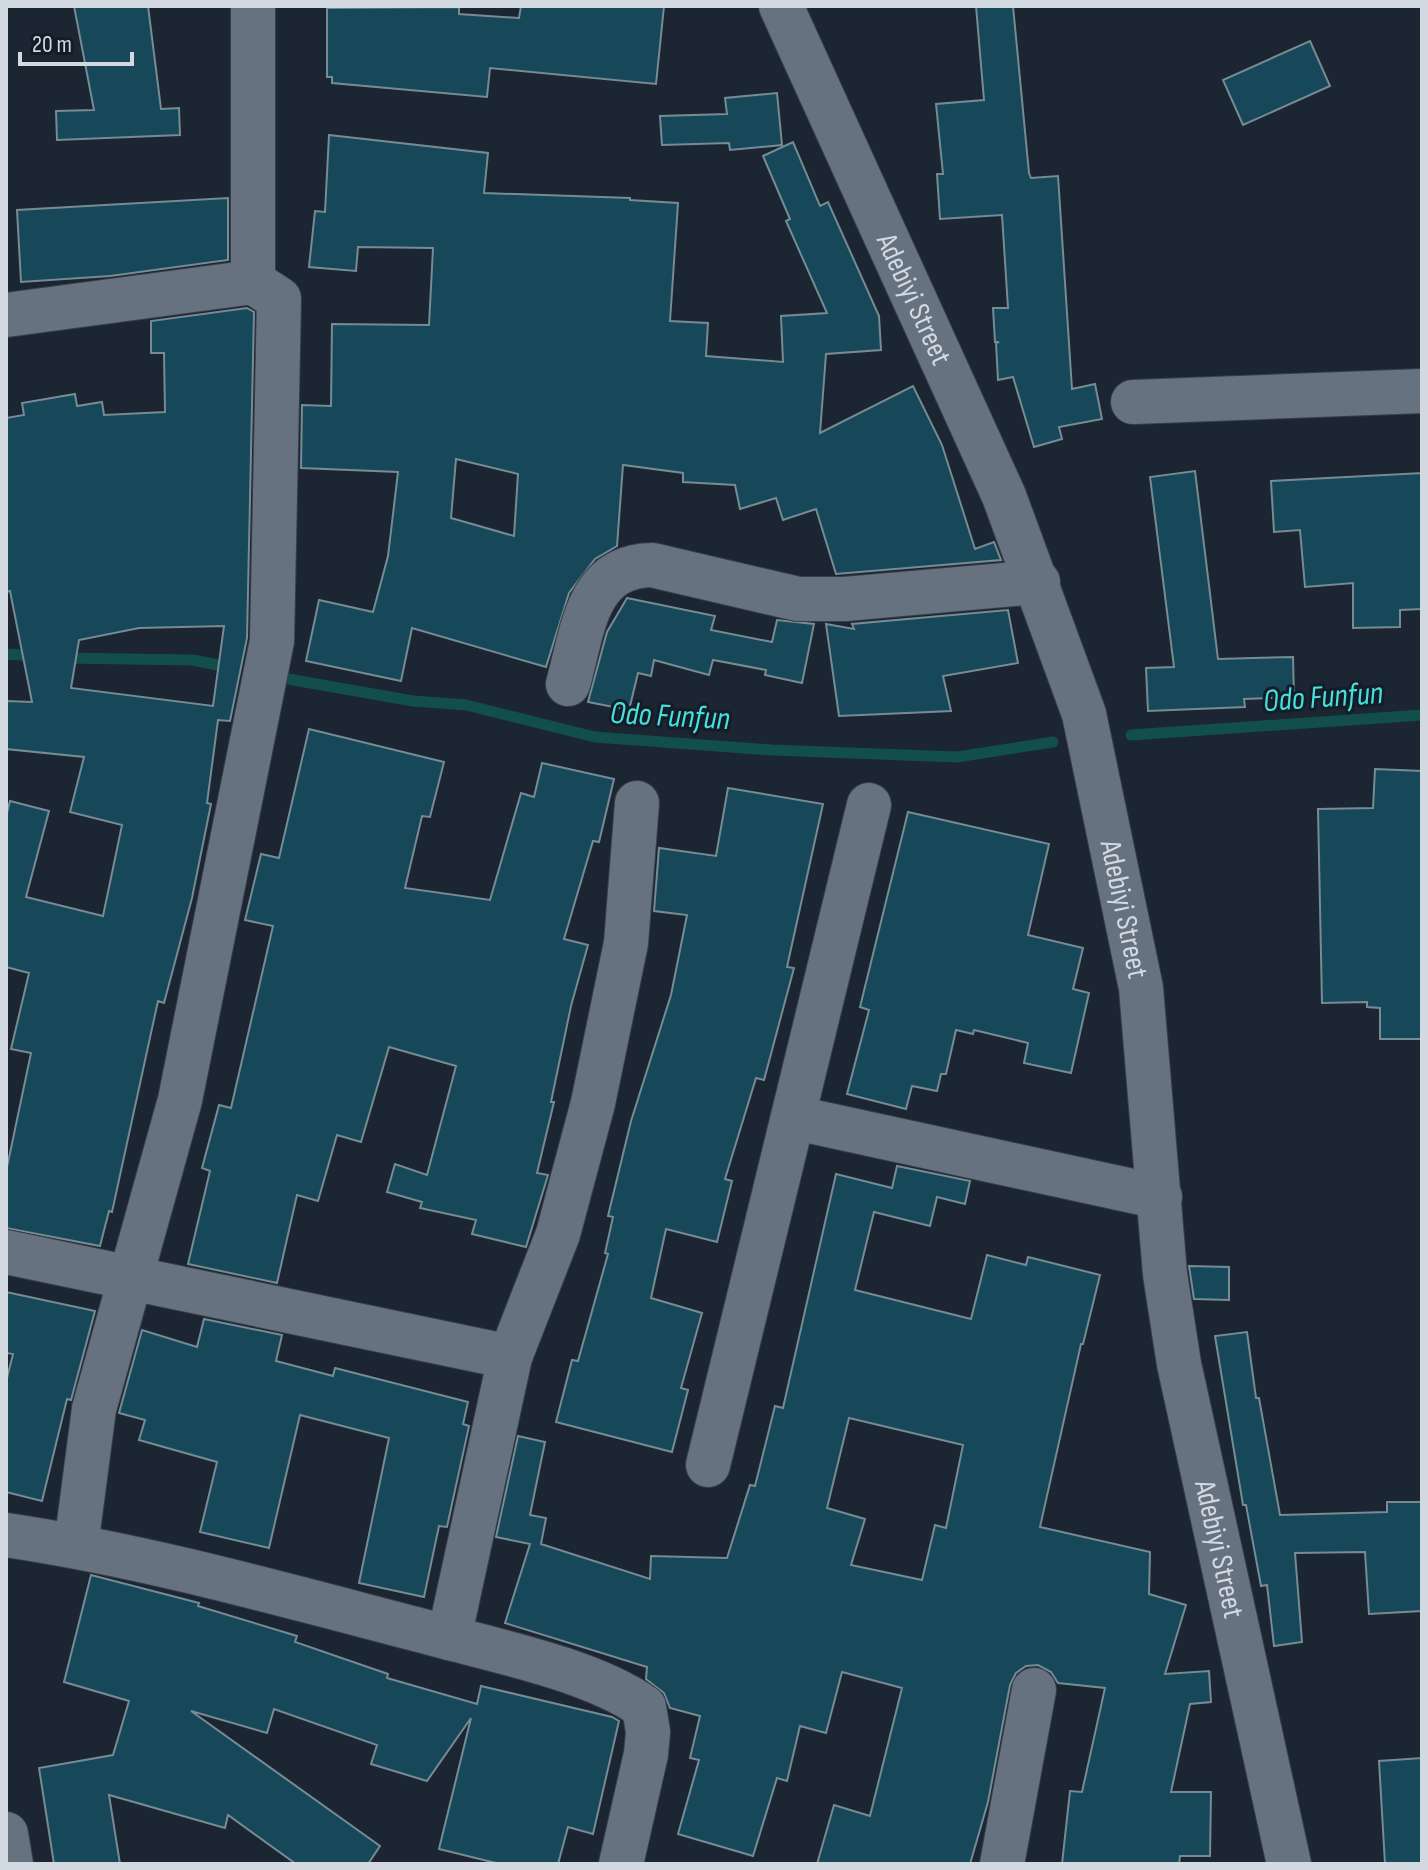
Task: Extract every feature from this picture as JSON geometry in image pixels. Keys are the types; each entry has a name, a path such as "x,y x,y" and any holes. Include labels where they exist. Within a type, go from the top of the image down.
{"street":[{"path":"253,6 253,282"},
{"name":"Adebiyi Street","path":"781,6 1004,496 1084,714 1141,988 1165,1274 1179,1364 1289,1864"},
{"path":"6,315 253,282 279,299 279,453 272,641 180,1100 94,1409 76,1546"},
{"path":"1133,402 1422,391"},
{"path":"568,684 599,587 615,572 635,565 652,565 798,599 845,599 1038,582"},
{"path":"449,1638 510,1357 558,1234 593,1103 626,943 637,803"},
{"path":"708,1465 796,1118 869,805"},
{"path":"796,1118 1160,1197"},
{"path":"6,1252 510,1357"},
{"path":"6,1535 76,1546 449,1638 606,1685 644,1707 648,1732 625,1863"},
{"path":"1002,1864 1034,1690"},
{"path":"6,1834 11,1864"}],"building":[{"path":"74,6 148,6 161,109 179,108 180,135 57,140 56,111 94,110"},
{"path":"521,6 664,6 656,84 490,68 487,97 332,83 332,77 327,77 327,8 459,7 459,14 519,18"},
{"path":"976,6 1013,6 1029,173 1031,178 1058,176 1072,389 1095,384 1102,419 1059,427 1062,439 1034,447 1013,377 998,380 996,343 999,342 995,342 993,308 1008,308 1002,215 940,219 937,174 943,174 936,104 984,100"},
{"path":"1310,41 1330,86 1243,125 1223,80"},
{"path":"777,93 782,145 730,150 729,143 662,145 660,116 727,114 725,98"},
{"path":"329,135 488,153 484,193 630,198 678,203 670,321 708,323 706,356 783,362 781,316 827,313 786,221 790,219 763,156 793,142 820,206 828,202 879,316 881,350 826,354 820,433 913,386 942,445 975,549 994,542 1001,560 836,574 816,509 783,520 776,498 740,509 735,485 683,482 683,473 623,465 617,546 595,559 569,593 546,667 412,628 401,681 306,661 319,600 373,612 388,556 398,472 301,468 302,405 331,406 332,324 429,325 433,248 358,247 356,271 309,267 315,211 325,212","holes":["456,459 518,474 514,536 451,518"]},
{"path":"228,198 228,260 110,276 21,282 17,210"},
{"path":"247,308 254,312 247,638 230,721 218,720 207,803 211,804 192,898 164,1003 158,1001 112,1212 109,1211 100,1246 6,1228 6,1172 31,1053 11,1049 29,973 6,967 6,817 10,801 49,811 26,897 103,916 122,825 70,812 84,757 6,749 6,701 32,702 10,591 6,592 6,418 24,415 22,403 75,394 77,406 102,402 104,415 165,412 164,353 151,353 151,321","holes":["224,626 213,706 71,688 79,640 139,628"]},
{"path":"1195,471 1218,659 1293,657 1294,697 1244,699 1245,707 1148,711 1146,668 1174,667 1150,477"},
{"path":"1422,473 1422,609 1400,610 1400,627 1353,628 1353,583 1305,587 1300,530 1274,532 1271,481"},
{"path":"627,598 715,616 711,630 772,642 777,620 814,624 802,683 765,675 766,670 713,660 709,675 654,660 651,676 638,673 629,710 588,702 607,632"},
{"path":"1008,610 1018,663 943,676 951,711 839,716 826,624 854,629 852,624"},
{"path":"309,729 444,762 430,817 422,816 405,888 490,900 521,793 534,797 542,763 614,779 599,842 593,841 564,939 588,945 571,1006 551,1102 554,1102 537,1173 548,1175 526,1247 472,1234 476,1220 420,1208 422,1202 387,1192 395,1164 427,1175 456,1066 389,1047 361,1142 337,1135 318,1201 297,1195 277,1283 188,1264 210,1171 202,1168 219,1105 231,1108 273,926 245,920 261,854 279,858"},
{"path":"1375,769 1422,771 1422,1039 1380,1039 1380,1008 1367,1007 1367,1002 1322,1003 1318,809 1373,808"},
{"path":"728,788 823,804 787,967 794,968 764,1080 756,1078 725,1179 732,1181 717,1242 666,1229 651,1298 702,1313 681,1388 688,1390 672,1452 556,1422 572,1360 578,1361 608,1254 605,1253 613,1217 608,1216 631,1121 671,995 687,915 654,911 659,848 716,856"},
{"path":"908,812 1049,844 1028,935 1083,948 1073,989 1089,993 1071,1073 1024,1063 1028,1043 974,1030 973,1034 956,1030 946,1074 941,1074 937,1091 912,1086 906,1109 847,1094 869,1010 860,1007"},
{"path":"897,1166 970,1181 965,1204 937,1197 930,1226 874,1212 855,1290 971,1319 987,1255 1026,1265 1028,1257 1100,1275 1081,1344 1040,1527 1150,1552 1149,1594 1186,1605 1165,1674 1209,1671 1211,1702 1190,1704 1171,1792 1211,1792 1210,1856 1180,1856 1179,1864 1062,1864 1070,1791 1082,1792 1105,1688 1058,1683 1051,1672 1038,1665 1026,1666 1016,1673 1010,1685 988,1802 970,1864 817,1864 834,1805 870,1816 902,1688 842,1672 826,1733 800,1726 787,1781 777,1778 753,1856 678,1834 699,1760 690,1758 700,1716 670,1708 664,1693 646,1679 647,1667 505,1623 530,1544 496,1537 518,1436 545,1442 530,1515 546,1518 541,1544 650,1579 651,1556 727,1558 750,1485 755,1486 775,1406 783,1408 836,1174 892,1188","holes":["849,1418 963,1445 946,1528 935,1525 922,1580 851,1565 865,1519 827,1508"]},
{"path":"1189,1266 1229,1267 1229,1300 1194,1299"},
{"path":"6,1292 95,1311 71,1400 67,1399 42,1501 6,1492 6,1382 13,1354 6,1353"},
{"path":"204,1319 282,1335 276,1361 333,1376 335,1368 468,1402 463,1424 469,1426 447,1527 439,1526 424,1597 359,1583 389,1438 300,1415 269,1548 200,1532 217,1462 139,1440 145,1420 119,1413 142,1330 197,1347"},
{"path":"1247,1332 1256,1398 1259,1398 1280,1515 1387,1512 1387,1502 1422,1502 1422,1611 1369,1614 1365,1552 1295,1553 1302,1642 1274,1646 1267,1585 1261,1586 1246,1505 1243,1505 1215,1336"},
{"path":"91,1575 199,1603 198,1606 297,1636 295,1642 388,1674 387,1678 477,1704 481,1686 612,1717 619,1721 593,1834 568,1827 558,1864 500,1864 439,1849 471,1718 427,1781 371,1764 377,1745 274,1709 267,1733 191,1711 380,1846 368,1864 296,1864 228,1815 225,1828 109,1795 120,1864 54,1864 39,1768 113,1755 129,1701 64,1682"},
{"path":"1422,1758 1422,1864 1385,1864 1379,1761"}],"waterway":[{"name":"Odo Funfun","path":"6,654 37,656"},
{"name":"Odo Funfun","path":"62,658 193,660 232,668"},
{"name":"Odo Funfun","path":"288,679 413,701 466,705 595,737 772,750 957,757 1053,742"},
{"name":"Odo Funfun","path":"1131,735 1422,715"}]}
